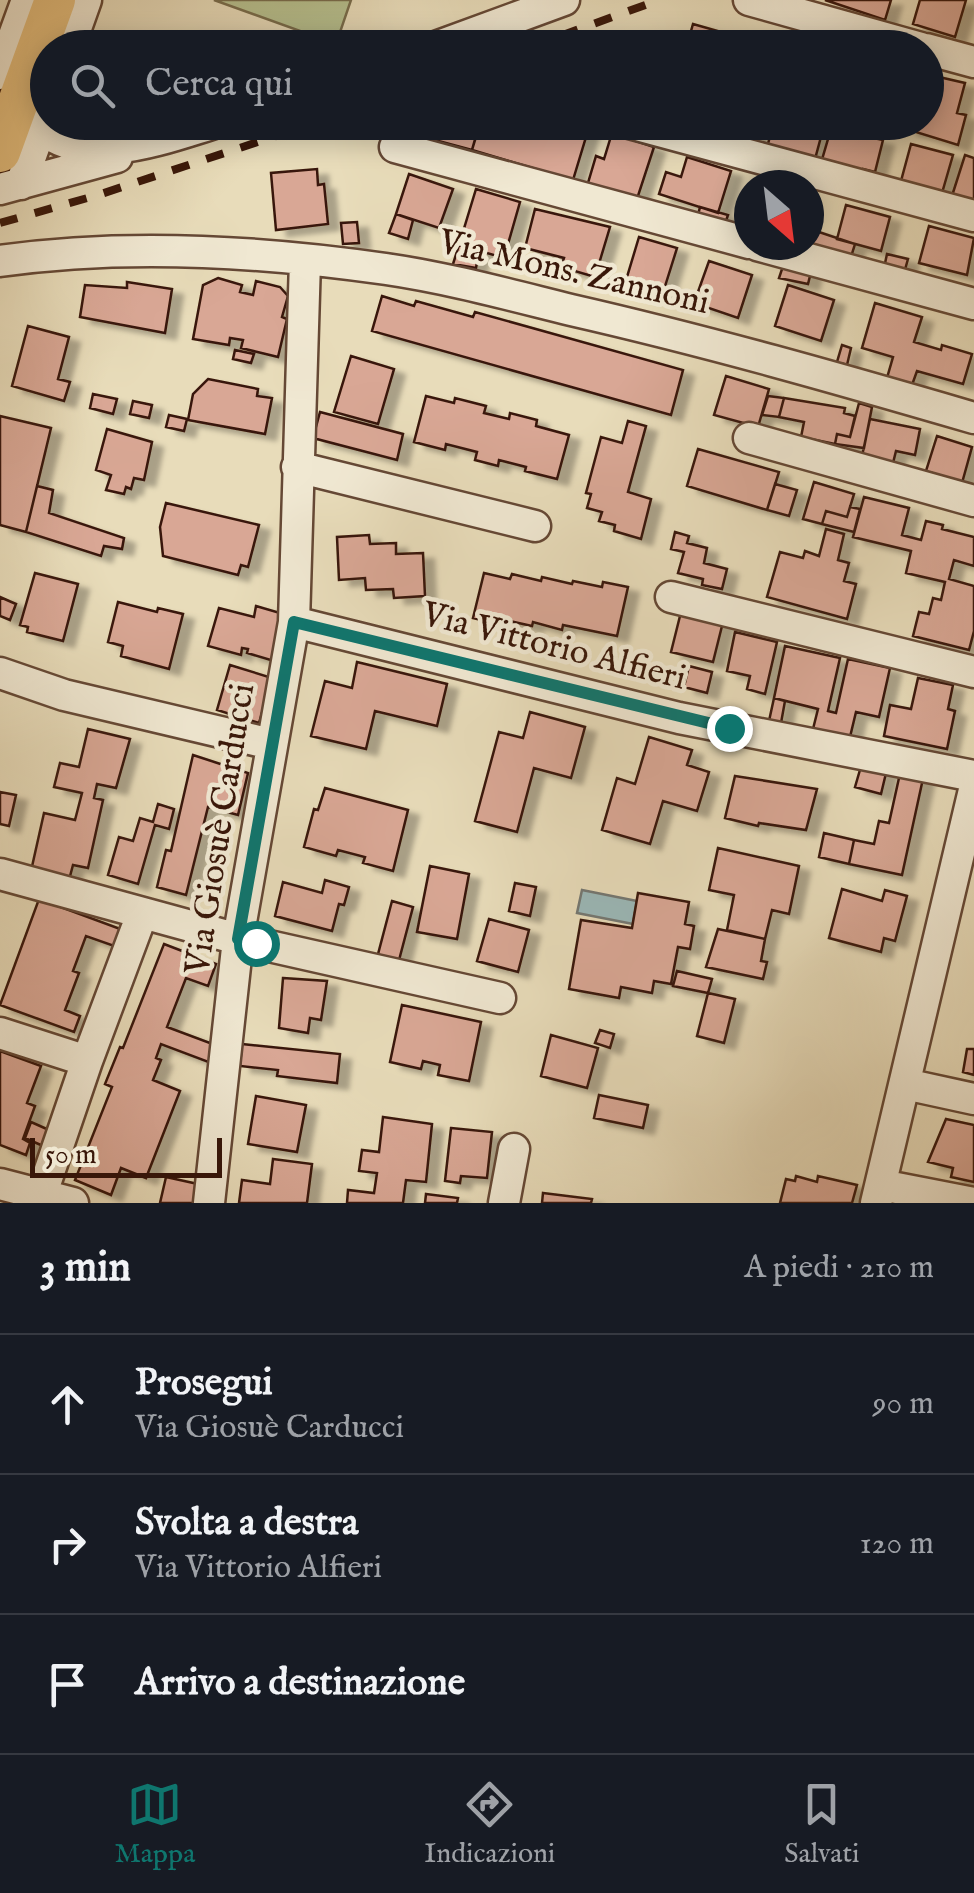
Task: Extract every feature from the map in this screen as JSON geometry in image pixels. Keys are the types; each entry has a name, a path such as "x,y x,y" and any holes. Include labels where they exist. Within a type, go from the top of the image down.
{"main road":[{"path":"47,30 55,0"},
{"path":"7,175 30,91"}],"street":[{"path":"0,74 27,0"},
{"path":"75,30 86,0"},
{"path":"483,30 564,0"},
{"path":"749,0 858,30"},
{"path":"944,54 974,62"},
{"path":"7,175 30,140"},
{"path":"61,140 81,147 142,144"},
{"path":"7,175 116,157 156,140"},
{"path":"693,140 974,216"},
{"path":"395,147 734,239"},
{"path":"0,261 149,250"},
{"path":"0,282 57,262 149,250"},
{"name":"Via Mons. Zannoni","path":"149,250 387,269 721,345 974,418"},
{"path":"811,260 974,304"},
{"name":"Via Giosuè Carducci","path":"208,1203 238,939 294,622 305,262"},
{"path":"749,438 974,500"},
{"path":"297,467 535,526"},
{"path":"671,597 974,672"},
{"name":"Via Vittorio Alfieri","path":"294,622 679,718 974,776"},
{"path":"0,673 64,695 271,744"},
{"path":"974,790 959,916 905,1084 879,1194 974,1203"},
{"path":"0,874 238,939 500,998"},
{"path":"42,1196 142,914"},
{"path":"0,1033 87,1061"},
{"path":"905,1084 974,1099"},
{"path":"504,1203 514,1149"},
{"path":"0,1184 74,1203"}],"green space":[{"path":"214,0 351,0 341,30 297,30"}],"water":[{"path":"582,890 637,901 633,924 577,913"}],"building":[{"path":"825,0 891,0 885,20"},
{"path":"920,0 966,0 955,37 944,34 944,30 913,24"},
{"path":"693,24 714,30 691,30"},
{"path":"944,78 965,83 957,113 966,115 958,145 942,140"},
{"path":"435,140 475,140 472,150"},
{"path":"475,140 585,140 573,180 472,150"},
{"path":"610,140 633,140 654,147 637,199 588,183 596,156 604,159"},
{"path":"769,140 820,140 815,159 766,151"},
{"path":"828,140 883,140 875,172 863,169 861,174 821,163"},
{"path":"911,144 953,155 942,193 901,181"},
{"path":"965,155 974,158 974,206 951,199"},
{"path":"687,157 731,171 718,213 659,194 666,172 681,177"},
{"path":"317,169 318,185 324,184 328,224 276,230 271,173"},
{"path":"409,174 453,189 439,228 396,214"},
{"path":"476,189 520,202 504,258 459,245"},
{"path":"846,205 890,217 881,251 837,239"},
{"path":"700,207 728,215 724,227 697,219"},
{"path":"535,209 610,227 595,277 561,267 564,258 525,248"},
{"path":"396,214 413,220 408,239 389,233"},
{"path":"357,222 359,243 343,244 341,223"},
{"path":"929,226 974,238 967,275 919,263"},
{"path":"824,234 855,244 850,260 824,253"},
{"path":"639,237 677,248 661,299 624,287"},
{"path":"459,245 479,251 476,268 453,264"},
{"path":"887,254 908,259 904,273 884,268"},
{"path":"785,260 812,268 808,284 779,278"},
{"path":"709,261 752,275 738,318 694,303"},
{"path":"218,278 242,285 240,292 253,295 256,281 280,287 288,296 278,357 241,348 243,340 230,338 229,345 193,339 203,285"},
{"path":"127,282 172,289 165,333 80,317 85,285 127,288"},
{"path":"788,285 834,300 821,341 775,326"},
{"path":"382,296 473,317 475,312 683,370 671,415 372,331"},
{"path":"875,303 922,317 914,342 972,354 963,384 917,371 912,385 887,378 893,357 862,348"},
{"path":"28,326 69,337 58,379 70,382 64,401 12,386"},
{"path":"842,345 851,348 847,365 837,362"},
{"path":"235,350 254,354 251,363 233,359"},
{"path":"351,356 394,369 378,424 334,412"},
{"path":"726,376 769,389 758,427 714,415"},
{"path":"208,379 258,389 257,396 272,398 265,434 188,420 193,394"},
{"path":"93,394 117,399 113,414 90,408"},
{"path":"426,396 486,406 484,413 509,419 510,413 537,420 536,426 569,435 557,479 499,460 498,466 475,460 477,452 446,444 445,450 414,442"},
{"path":"768,396 784,398 779,417 762,415"},
{"path":"784,398 845,408 844,413 855,416 850,437 837,434 835,444 801,437 804,422 779,417"},
{"path":"133,401 152,405 149,418 130,414"},
{"path":"859,403 872,407 864,448 835,444 837,434 850,437"},
{"path":"320,412 403,434 397,460 313,438"},
{"path":"169,415 187,419 184,431 166,427"},
{"path":"0,416 51,428 26,532 0,525"},
{"path":"870,419 920,429 915,455 896,451 893,463 862,456"},
{"path":"628,421 646,426 628,492 651,499 641,539 614,531 615,525 599,521 602,512 587,508 591,494 586,493 601,437 622,443"},
{"path":"107,429 152,442 144,480 134,478 131,489 126,487 124,494 106,490 111,475 96,470"},
{"path":"937,436 972,447 962,483 926,471"},
{"path":"698,449 779,472 767,510 687,486"},
{"path":"814,482 854,494 847,517 826,511 822,524 803,519"},
{"path":"775,484 797,490 789,516 767,510"},
{"path":"37,486 53,490 49,513 124,538 122,549 104,546 101,556 26,532"},
{"path":"864,497 909,508 902,535 921,540 926,521 974,537 974,566 954,560 949,579 974,586 974,631 969,650 913,636 919,612 929,614 933,598 941,600 945,582 906,573 911,551 853,537"},
{"path":"166,503 259,525 248,567 241,565 238,575 163,556 160,527"},
{"path":"850,507 860,509 854,532 822,524 826,511 847,517"},
{"path":"826,529 844,534 838,560 849,563 844,581 856,584 847,619 767,597 780,552 803,558 805,551 819,556"},
{"path":"675,532 689,536 687,543 707,548 704,563 727,569 722,589 702,585 703,579 678,573 684,552 671,549"},
{"path":"369,535 370,544 396,543 396,554 423,553 425,596 394,598 393,589 366,590 365,578 339,580 337,537"},
{"path":"35,573 78,584 63,641 27,632 28,627 20,625"},
{"path":"484,573 510,579 512,574 541,581 542,577 572,584 573,581 602,587 603,582 628,587 617,636 563,625 562,630 533,622 532,626 505,620 503,625 473,618"},
{"path":"0,597 16,604 10,620 0,616"},
{"path":"118,602 183,614 169,669 121,656 123,646 108,642"},
{"path":"256,606 287,615 274,661 247,653 248,649 242,648 241,655 208,646 219,608 254,617"},
{"path":"682,608 724,618 713,662 671,652"},
{"path":"735,632 777,642 765,694 747,689 750,676 727,671"},
{"path":"785,646 840,658 828,711 836,713 848,659 890,668 879,717 856,712 850,737 813,729 818,709 774,698"},
{"path":"357,662 447,684 437,726 375,711 366,749 311,736 325,681 352,688"},
{"path":"230,665 272,678 259,723 217,710"},
{"path":"689,666 712,672 707,693 684,687"},
{"path":"918,678 953,685 948,709 955,711 947,749 884,736 890,705 911,709"},
{"path":"774,698 785,701 781,723 769,721"},
{"path":"530,712 585,727 571,778 534,768 517,832 475,821 499,732 523,738"},
{"path":"88,729 130,739 116,788 97,784 94,798 103,800 88,868 73,865 69,880 31,871 44,813 75,820 82,793 54,787 60,763 79,767"},
{"path":"649,737 692,750 687,765 709,772 697,811 663,801 650,844 602,830 617,778 635,784"},
{"path":"193,755 248,773 238,815 208,807 186,895 157,887 166,850 171,851"},
{"path":"862,763 887,769 881,794 855,787"},
{"path":"901,769 924,774 902,875 849,864 854,840 874,844 879,821 889,823"},
{"path":"735,776 817,789 806,830 759,823 758,826 725,818"},
{"path":"325,788 408,810 393,871 363,863 365,857 338,850 336,856 304,847 314,809 318,810"},
{"path":"0,792 16,795 9,826 0,824"},
{"path":"158,804 174,809 169,829 155,825 138,884 108,875 119,837 133,841 140,818 153,822"},
{"path":"824,833 854,840 849,864 819,857"},
{"path":"718,848 799,866 789,914 772,910 765,939 727,930 734,895 709,890"},
{"path":"430,866 469,874 457,939 417,932"},
{"path":"325,880 349,887 344,905 339,904 332,931 275,916 283,882 322,893"},
{"path":"515,883 536,887 530,916 509,911"},
{"path":"842,889 882,901 885,890 907,896 895,941 884,938 881,952 829,938"},
{"path":"638,893 689,902 685,924 694,926 690,949 678,947 671,984 654,981 652,993 621,987 619,998 569,989 581,920 632,928"},
{"path":"39,899 123,930 117,947 86,936 73,971 79,973 65,1010 80,1016 74,1032 0,1005"},
{"path":"392,901 413,907 398,964 377,958"},
{"path":"489,919 529,930 518,972 477,961"},
{"path":"718,929 765,939 761,961 767,962 763,979 706,967"},
{"path":"164,944 216,964 208,986 186,978 167,1027 218,1046 211,1063 161,1044 156,1058 161,1060 153,1080 180,1091 146,1178 121,1168 111,1195 75,1180 112,1087 105,1084"},
{"path":"677,971 712,979 708,993 673,986"},
{"path":"283,978 327,981 321,1020 310,1018 308,1033 279,1028"},
{"path":"708,993 735,999 724,1043 697,1036"},
{"path":"402,1005 481,1022 469,1081 438,1075 440,1065 423,1061 421,1069 390,1062"},
{"path":"600,1030 614,1034 610,1048 595,1043"},
{"path":"551,1035 598,1048 587,1088 541,1076"},
{"path":"242,1044 340,1054 337,1083 277,1076 278,1070 240,1066"},
{"path":"967,1049 974,1049 974,1075 963,1072"},
{"path":"0,1051 41,1066 27,1103 35,1106 23,1139 30,1143 26,1155 0,1145"},
{"path":"599,1095 648,1105 643,1128 594,1118"},
{"path":"256,1096 306,1105 297,1152 248,1144"},
{"path":"383,1117 432,1124 426,1182 406,1180 403,1203 347,1203 348,1190 374,1193 377,1173 359,1171 362,1150 379,1152"},
{"path":"946,1119 974,1125 974,1182 951,1177 953,1168 928,1162"},
{"path":"31,1122 58,1134 52,1150 25,1138"},
{"path":"451,1128 492,1132 487,1178 461,1176 460,1183 445,1181"},
{"path":"273,1159 312,1164 307,1203 239,1203 242,1180 270,1184"},
{"path":"796,1176 817,1182 818,1176 857,1185 852,1203 780,1203 786,1179 795,1181"},
{"path":"166,1177 207,1186 203,1203 160,1203"},
{"path":"543,1193 592,1199 591,1203 542,1203"},
{"path":"426,1194 458,1198 457,1203 425,1203"}],"railway":[{"path":"576,30 659,0"},
{"path":"0,223 264,140"}],"route":[{"path":"256,943 238,939 294,622 729,728"}]}
